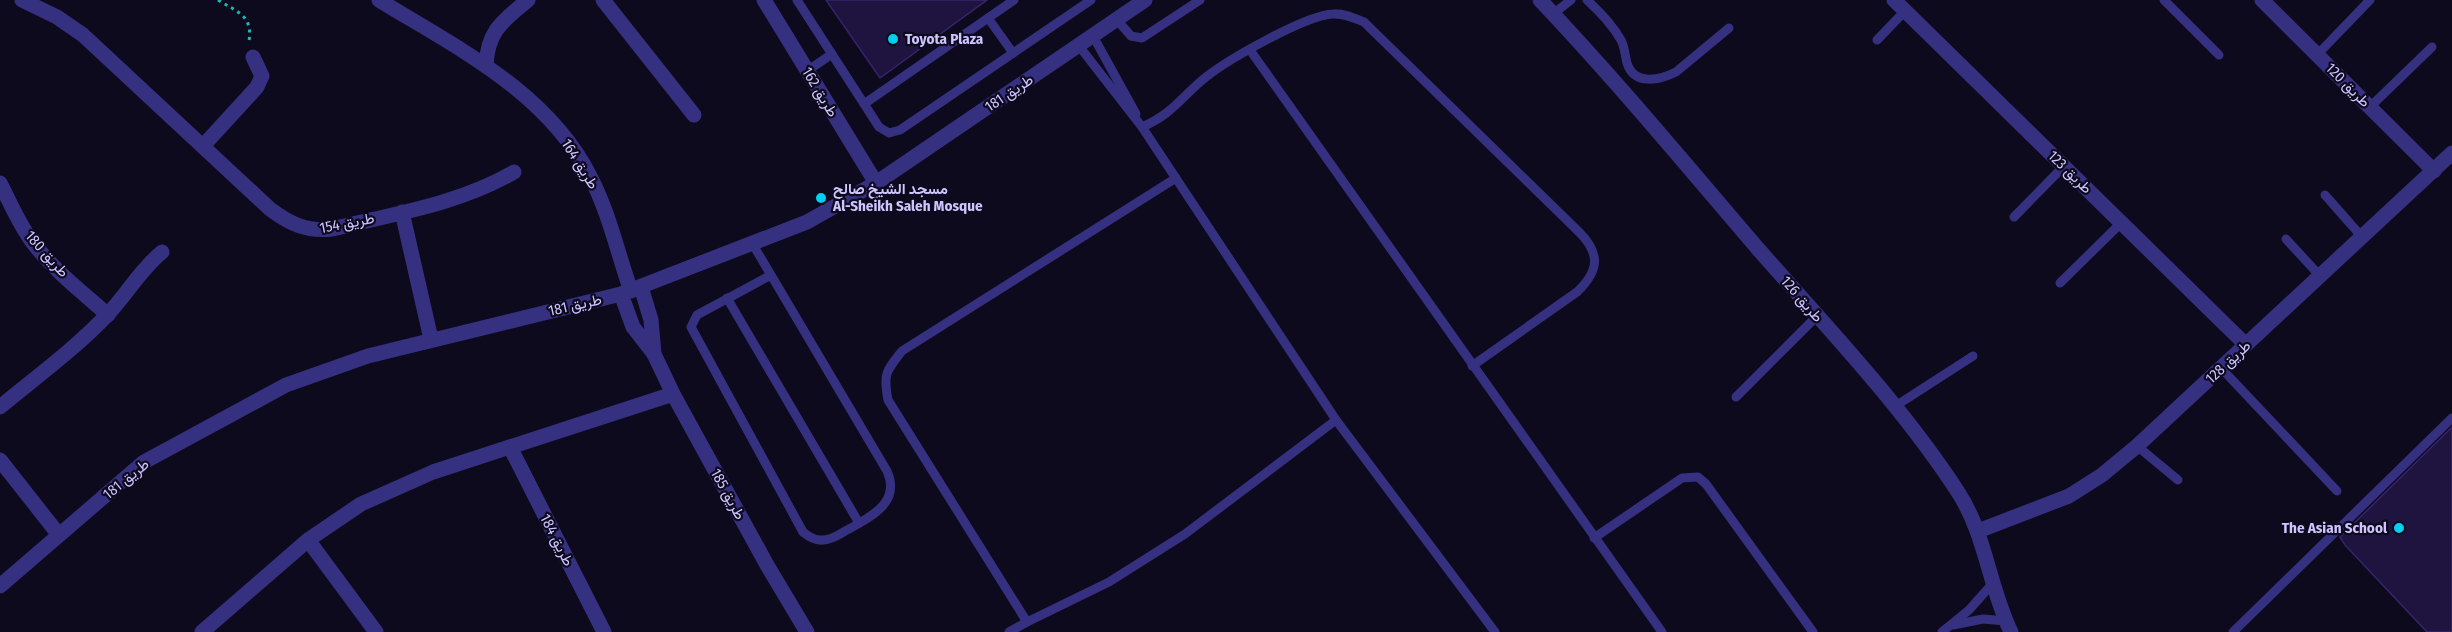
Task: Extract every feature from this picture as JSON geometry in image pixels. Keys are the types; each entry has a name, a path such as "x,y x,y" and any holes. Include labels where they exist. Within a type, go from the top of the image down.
{"street":[{"name":"طريق 154","path":"22,0 57,17 83,35 270,209 298,226 320,230 332,229 402,212 472,193 514,172"},
{"name":"طريق 164","path":"380,0 486,65 545,115 584,166 600,200 631,291"},
{"path":"486,65 488,45 494,31 528,0"},
{"path":"603,0 694,115"},
{"name":"طريق 162","path":"764,0 876,183"},
{"name":"طريق 181","path":"0,586 144,462 286,385 368,356 631,291 807,222 876,183 1145,0"},
{"name":"طريق 126","path":"1540,0 1916,432 1959,494 1978,531 2009,627"},
{"name":"طريق 120","path":"2267,2 2434,171"},
{"name":"طريق 123","path":"1900,5 2246,345"},
{"path":"203,146 257,87 261,70 253,57"},
{"name":"طريق 128","path":"1978,531 2069,496 2102,475 2137,446 2452,153"},
{"name":"طريق 180","path":"0,183 32,242 56,268 108,315"},
{"path":"402,212 431,339"},
{"path":"0,408 108,315 144,268 162,252"},
{"name":"طريق 185","path":"631,291 651,320 654,354"},
{"name":"طريق 185","path":"631,291 633,327 654,354 673,394 766,565 807,632"},
{"path":"202,632 308,540 361,504 433,472 673,394"},
{"name":"طريق 184","path":"510,447 604,632"},
{"path":"0,460 59,535"},
{"path":"308,540 376,632"}],"lane":[{"path":"797,0 879,127 883,131 894,132 1091,0"},
{"path":"864,104 1014,0"},
{"path":"1117,20 1131,36 1142,38 1200,0"},
{"path":"1553,14 1570,0"},
{"path":"1587,0 1620,40 1630,70 1647,80 1667,77 1676,72 1730,28"},
{"path":"2164,0 2219,55"},
{"path":"2317,55 2370,0"},
{"path":"1877,40 1900,5"},
{"path":"1142,127 1172,110 1211,74 1250,50 1319,16 1335,14 1350,16 1364,22 1589,242 1595,255 1594,270 1587,282 1472,366"},
{"path":"988,18 1012,53"},
{"path":"1093,36 1142,127"},
{"path":"1079,46 1142,127 1336,420 1495,632"},
{"path":"2370,107 2432,47"},
{"path":"1250,50 1662,632"},
{"path":"807,71 832,54"},
{"path":"2014,217 2064,166"},
{"path":"1027,622 888,400 885,380 889,367 902,351 1176,178"},
{"path":"2325,195 2362,237"},
{"path":"2060,283 2122,222"},
{"path":"2286,239 2320,276"},
{"path":"752,243 771,275 891,478 892,487 886,503 859,523 827,540 814,539 802,532 692,332 692,322 697,315 771,275"},
{"path":"727,298 859,523"},
{"path":"1736,397 1817,316"},
{"path":"1894,407 1974,356"},
{"path":"2221,368 2337,491"},
{"path":"2233,632 2452,418"},
{"path":"1009,632 1109,582 1185,534 1336,420"},
{"path":"2137,446 2178,480"},
{"path":"1594,538 1682,478 1698,477 1706,484 1813,632"},
{"path":"1946,629 1993,583"},
{"path":"1946,629 1983,619 2009,627"}],"path":[{"path":"218,0 248,21 249,46 253,57"}],"building":[{"name":"Toyota Plaza","path":"826,0 987,0 880,78"},
{"name":"The Asian School","path":"2452,427 2452,632 2427,632 2340,537"}],"place":[{"name":"Toyota Plaza","path":"893,39"},
{"name":"مسجد الشيخ صالح Al-Sheikh Saleh Mosque","path":"821,198"},
{"name":"The Asian School","path":"2399,528"}]}
